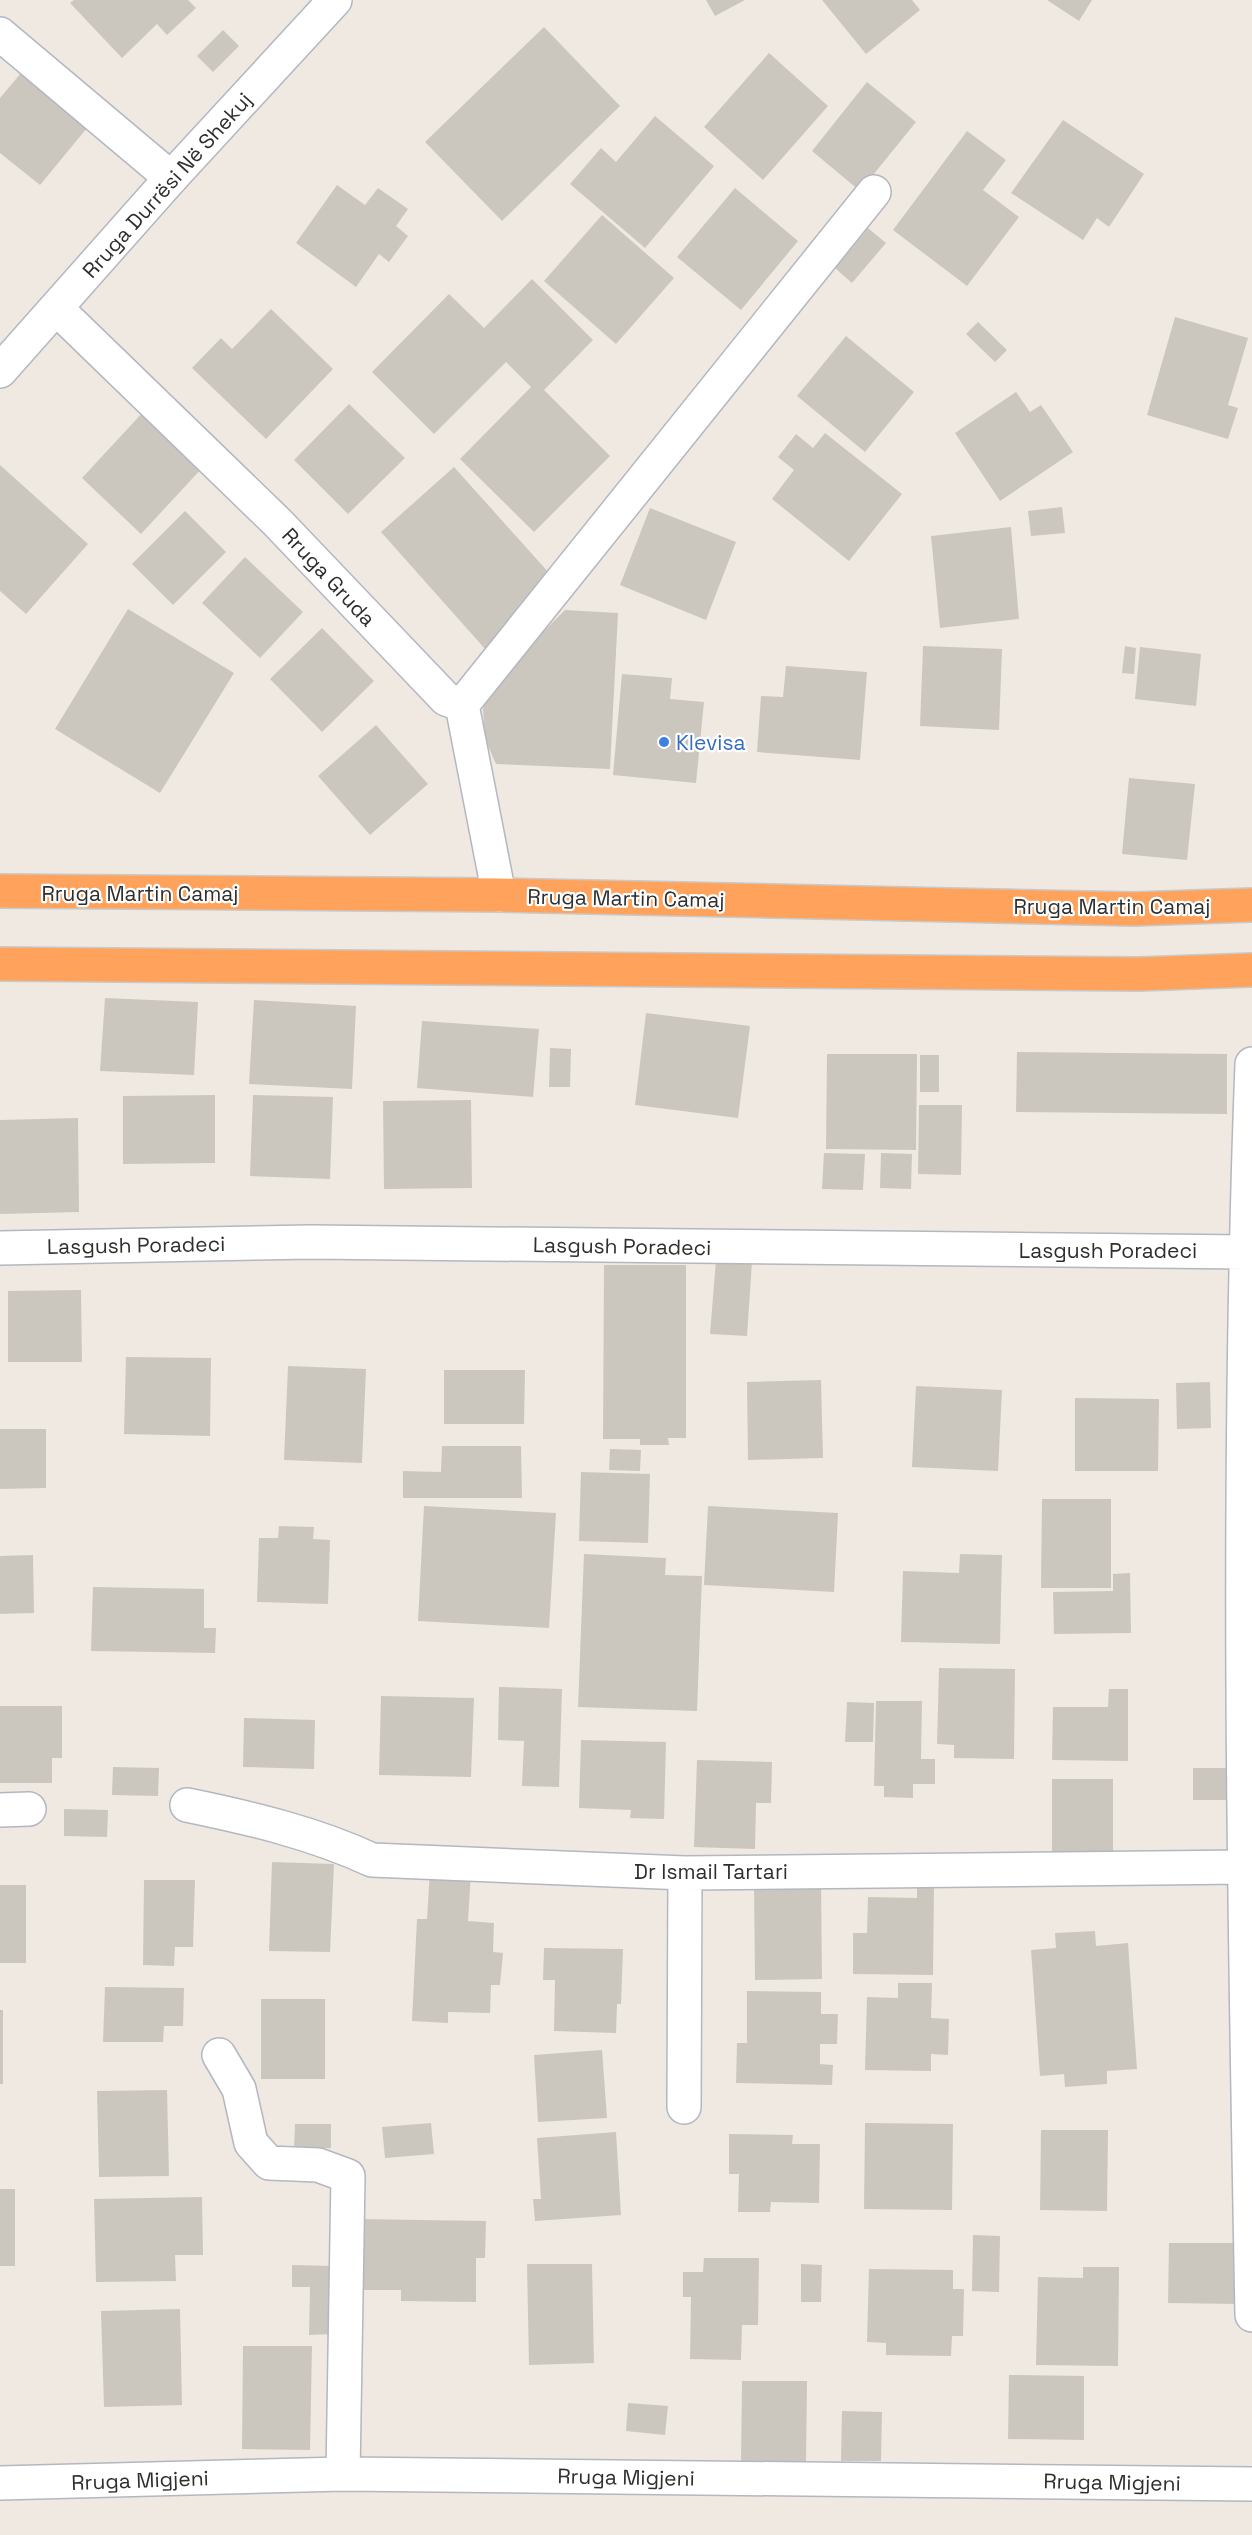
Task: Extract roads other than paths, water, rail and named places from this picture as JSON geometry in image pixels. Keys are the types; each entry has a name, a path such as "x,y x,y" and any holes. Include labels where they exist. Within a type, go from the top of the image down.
{"highway":[{"name":"Rruga Martin Camaj","path":"0,891 499,895 1134,909 1252,905"},
{"path":"0,964 1139,974 1252,970"}],"street":[{"name":"Rruga Durrësi Në Shekuj","path":"0,371 171,178 335,0"},
{"path":"0,34 171,178"},
{"path":"499,895 462,705 874,192"},
{"name":"Rruga Gruda","path":"57,309 277,522 446,699 462,705"},
{"path":"1252,1064 1245,1251 1243,1867 1252,2315"},
{"name":"Lasgush Poradeci","path":"0,1248 311,1242 1245,1251"},
{"name":"Dr Ismail Tartari","path":"187,1805 232,1814 332,1841 372,1860 685,1874 1243,1867"},
{"path":"684,2107 685,1874"},
{"path":"219,2055 239,2089 251,2144 269,2163 318,2165 348,2176 343,2474"},
{"name":"Rruga Migjeni","path":"0,2483 343,2474 1252,2484"}],"place":[{"name":"Klevisa","path":"664,742"}]}
